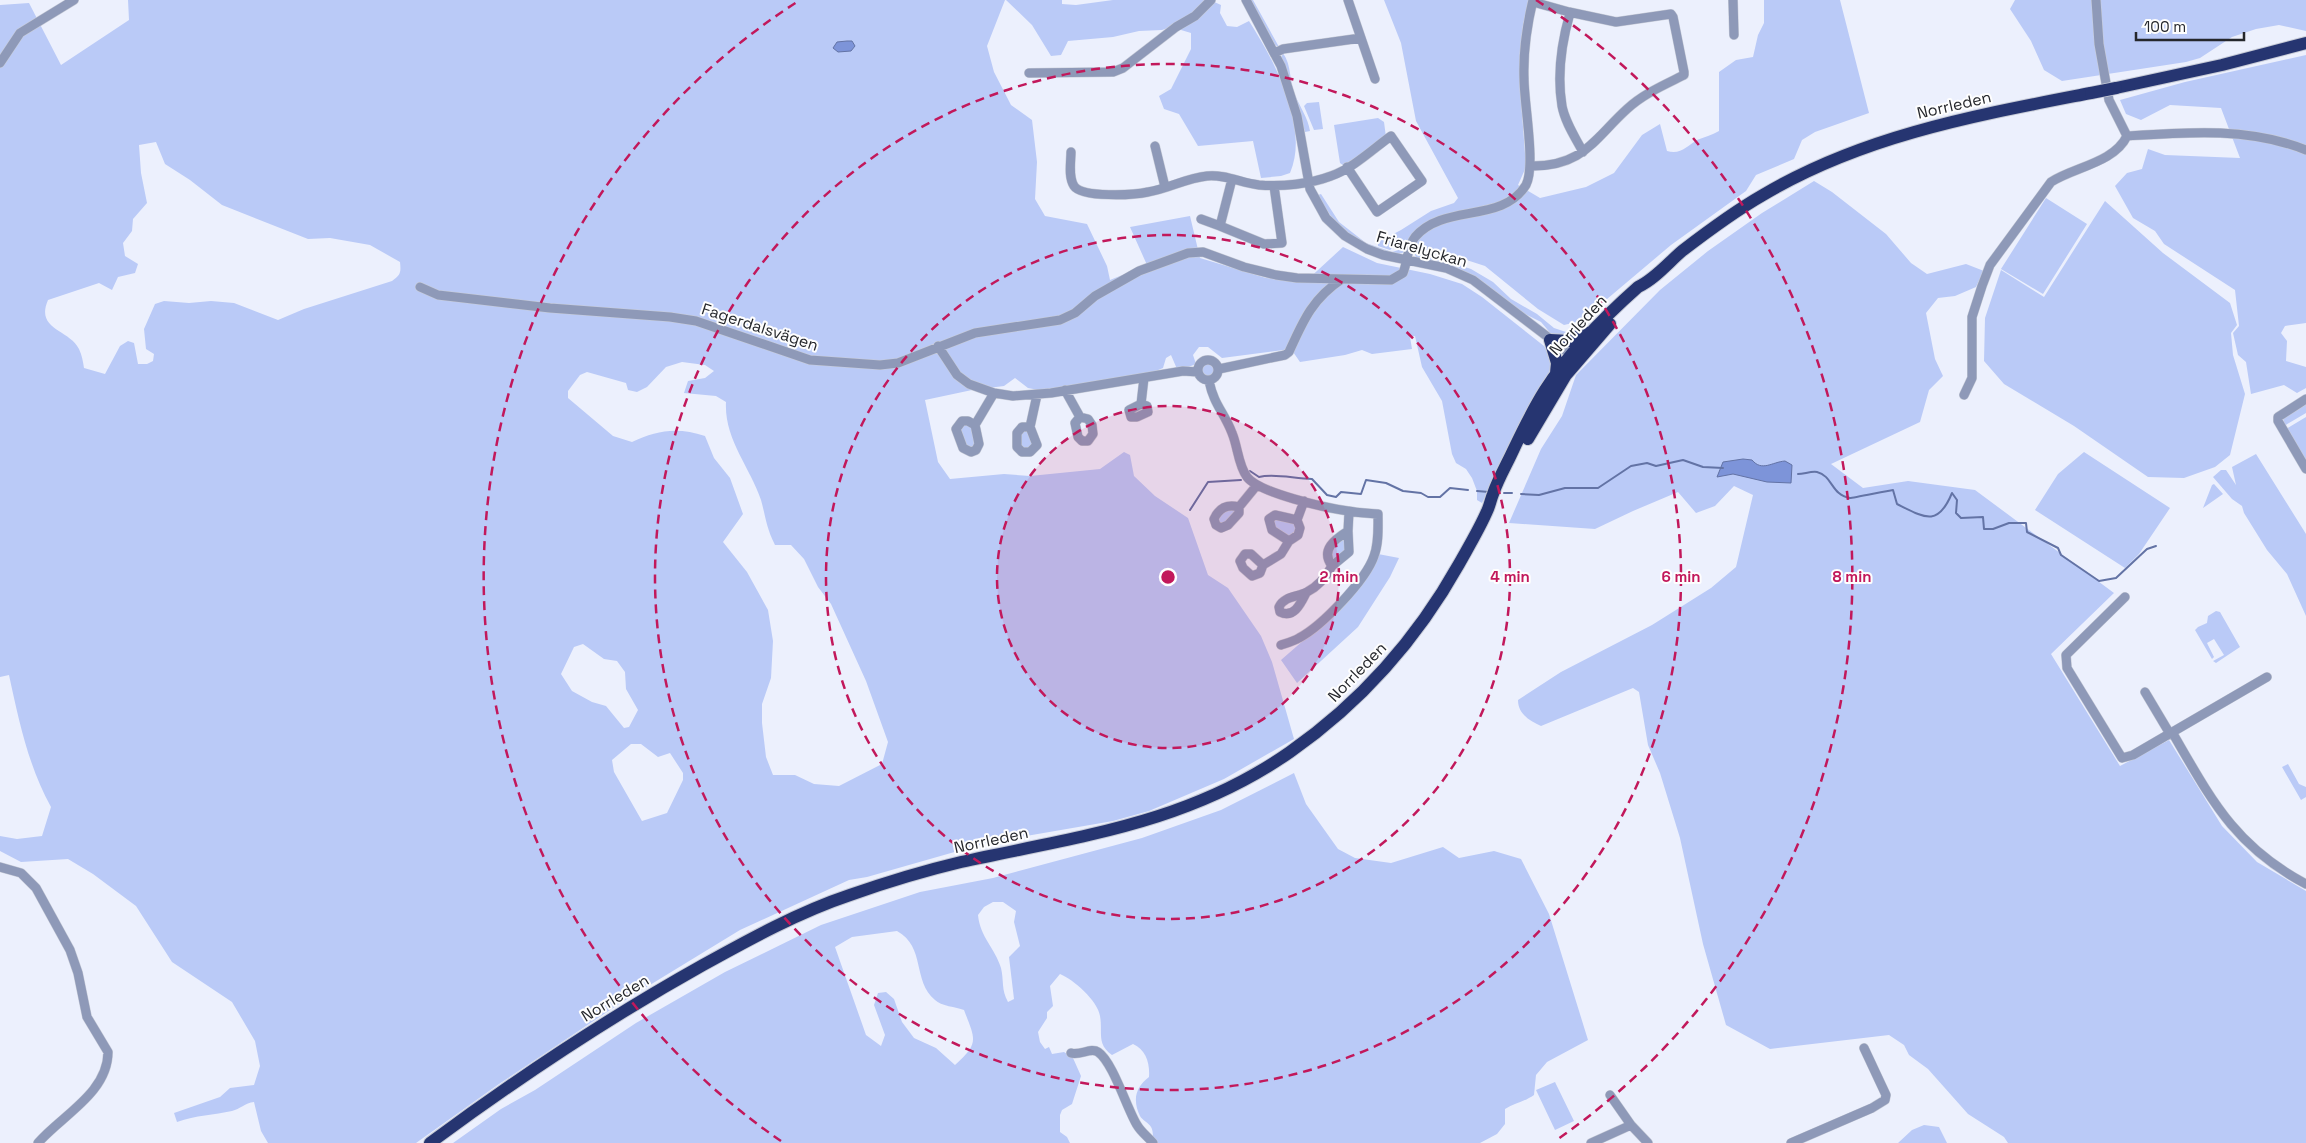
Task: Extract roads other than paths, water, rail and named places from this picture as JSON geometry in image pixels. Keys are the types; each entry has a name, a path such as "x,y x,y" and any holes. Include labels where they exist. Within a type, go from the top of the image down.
{"highway":[{"name":"Norrleden","path":"430,1143 525,1075 646,998 735,947 810,911 844,897 924,871 1111,831 1159,817 1214,796 1273,764 1334,718 1374,681 1396,657 1437,601 1574,357 1604,319 1638,287 1646,283 1686,248 1725,219 1778,186 1839,157 1930,126 2116,88 2306,44"},
{"name":"Norrleden","path":"1491,504 1492,496 1530,416 1556,373 1644,289 1646,283"},
{"path":"1556,373 1557,363 1550,340 1570,341 1604,319"}],"street":[{"path":"0,63 20,33 74,0"},
{"path":"1029,73 1113,72 1123,68 1176,27 1195,16 1211,0"},
{"name":"Friarelyckan","path":"1246,0 1275,53 1289,87 1297,116 1308,182 1320,209 1335,228 1345,236 1375,252 1446,268 1473,280 1574,357"},
{"path":"1348,0 1375,79"},
{"path":"1733,0 1734,35"},
{"path":"2096,0 2098,44 2109,100 2127,136"},
{"path":"1530,166 1548,166 1583,152 1643,96 1684,75 1674,19 1671,14 1616,22 1570,12 1533,1"},
{"name":"Fagerdalsvägen","path":"420,287 438,294 550,308 616,312 687,320 810,360 828,363 880,365 898,363 974,333 1060,320 1075,313 1095,296 1131,275 1167,259 1188,253 1203,252 1244,267 1276,275 1391,280 1403,273 1410,248 1416,237 1432,224 1454,216 1498,207 1514,198 1527,183 1530,166 1524,53 1533,1"},
{"path":"1570,12 1564,33 1562,54 1562,105 1566,119 1583,152"},
{"path":"1275,53 1283,49 1361,38"},
{"path":"2127,136 2181,133 2228,134 2270,139 2306,150"},
{"path":"1071,152 1072,182 1078,190 1091,193 1130,194 1206,176 1232,179 1250,184 1274,186 1308,182 1332,176 1391,136 1422,181 1377,212 1347,167"},
{"path":"1964,395 1972,378 1972,313 1990,265 2051,182 2064,173 2106,157 2121,145 2127,136"},
{"path":"1155,146 1165,187"},
{"path":"1220,226 1232,179"},
{"path":"1201,220 1264,244 1282,243 1274,186"},
{"path":"1219,369 1285,355 1289,352 1307,315 1319,297 1342,279"},
{"path":"938,346 957,375 969,384 994,393 1013,396 1037,395 1184,371 1198,372"},
{"path":"1207,360 1213,361 1219,369 1217,377 1209,381 1202,379 1198,372 1199,366 1207,360"},
{"path":"1141,404 1144,378"},
{"path":"1209,381 1213,400 1232,432 1245,474 1256,485 1304,501 1349,512 1378,514 1377,543 1370,567 1352,590 1318,624 1300,638 1281,645"},
{"path":"1065,390 1080,418"},
{"path":"975,425 994,393"},
{"path":"1030,427 1037,395"},
{"path":"2306,398 2278,417 2278,421 2306,469"},
{"path":"1239,507 1256,485"},
{"path":"1263,565 1281,554 1289,541 1298,535 1300,528 1297,520 1304,501"},
{"path":"1306,593 1322,582 1332,566 1349,552 1349,512"},
{"path":"1289,541 1272,530 1268,520 1275,515 1297,520"},
{"path":"1332,566 1328,557 1328,551 1335,540 1348,531"},
{"path":"2125,597 2066,655 2066,668 2119,756 2126,758 2267,676"},
{"path":"2144,692 2226,820 2257,851 2286,873 2306,884"},
{"path":"0,867 21,872 36,888 70,950 78,973 87,1017 108,1052 104,1068 92,1090 75,1109 38,1143"},
{"path":"1791,1143 1872,1108 1884,1100 1886,1095 1864,1048"},
{"path":"1071,1053 1075,1055 1095,1051 1099,1053 1111,1071 1138,1126 1153,1143"},
{"path":"1610,1096 1631,1125 1648,1143"},
{"path":"1591,1143 1631,1125"}],"waterway":[{"path":"1521,494 1539,495 1565,488 1598,488 1631,466 1647,463 1656,466 1683,460 1703,467 1723,468"},
{"path":"1250,471 1259,477 1278,476 1312,479 1327,495 1336,497 1341,492 1361,494 1366,480 1386,483 1403,491 1421,493 1428,497 1440,497 1450,488 1468,490"},
{"path":"1798,474 1815,472 1822,474 1835,490 1850,498 1893,490 1897,504 1923,516 1936,515 1947,504 1952,493 1957,500 1956,513 1961,518 1983,517 1984,529 1993,529 2009,523 2026,523 2027,532 2058,548 2061,555 2099,581 2116,578 2147,549 2156,546"},
{"path":"1190,510 1208,482 1241,480"},
{"path":"1477,491 1489,492"},
{"path":"1504,493 1512,493"}]}
